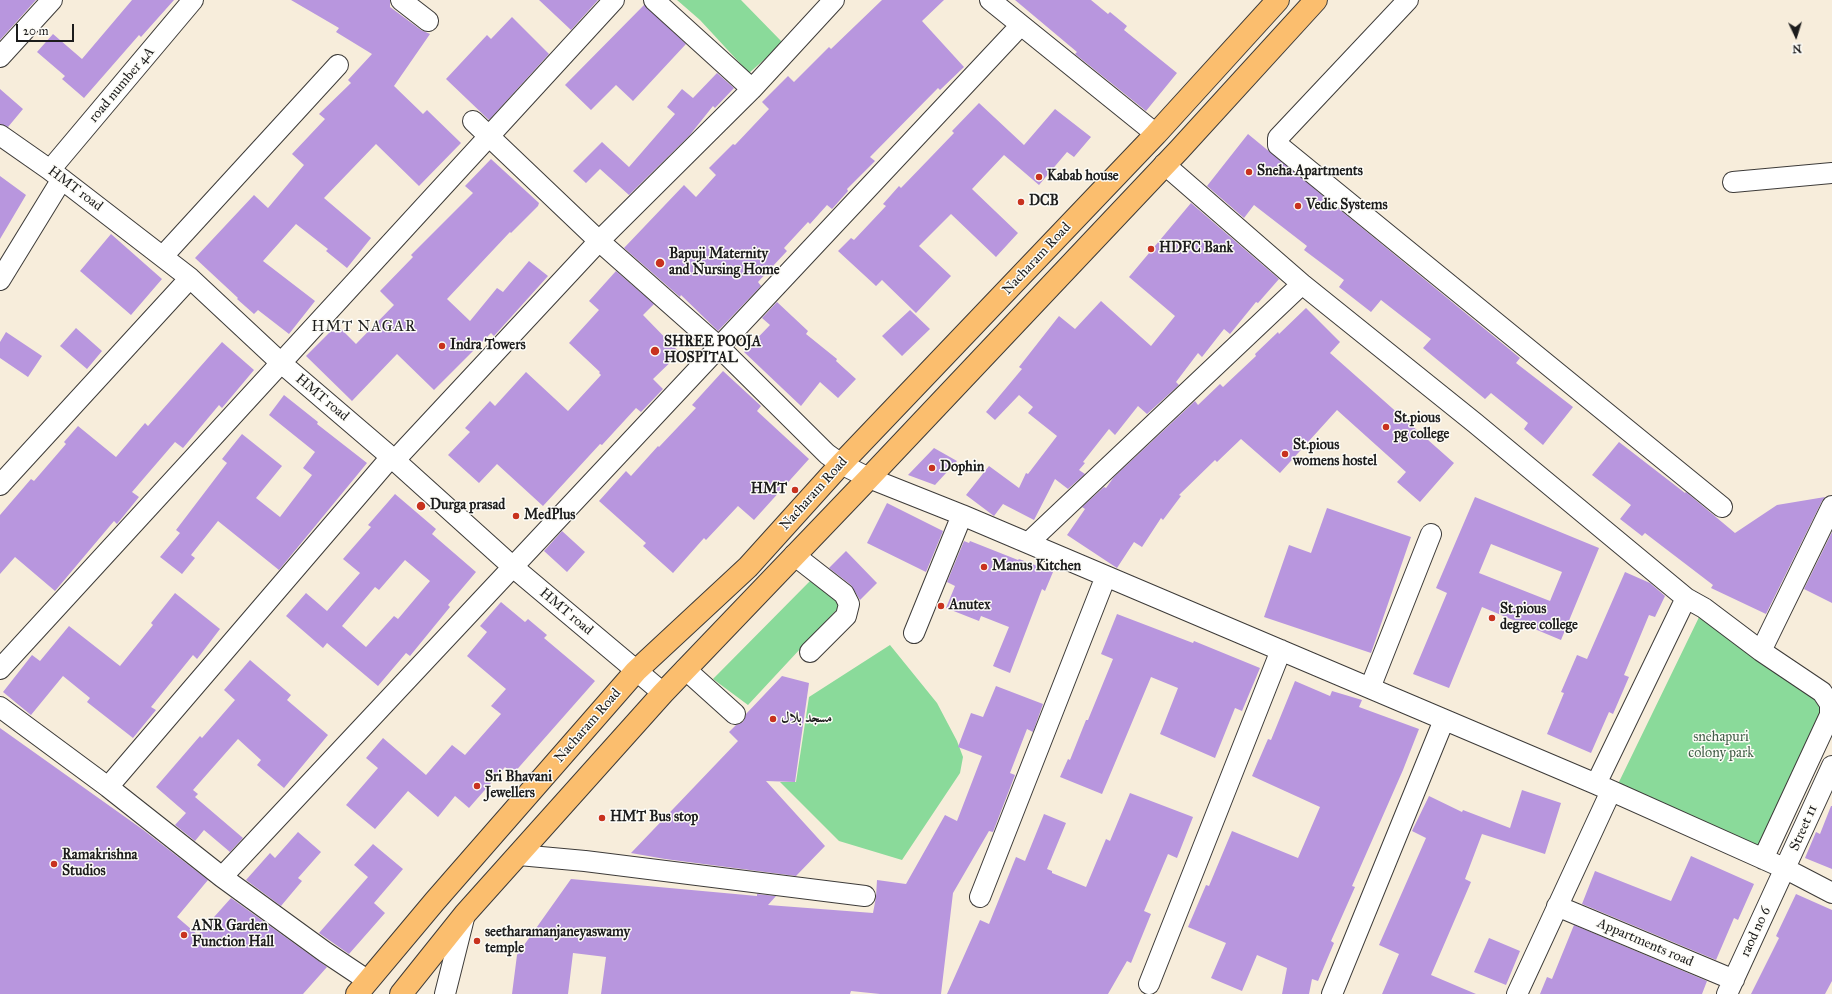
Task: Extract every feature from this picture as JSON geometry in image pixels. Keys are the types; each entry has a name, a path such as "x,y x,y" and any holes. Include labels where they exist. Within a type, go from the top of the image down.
{"main road":[{"name":"Nacharam Road","path":"362,987 636,671 748,567 841,464 1156,134 1278,0"},
{"name":"Nacharam Road","path":"401,994 465,914 685,669 869,478 1164,164 1179,150 1316,0"}],"street":[{"path":"0,57 52,0"},
{"name":"road number 4A","path":"0,280 56,175 193,0"},
{"path":"401,0 428,21"},
{"path":"0,669 280,362 614,0"},
{"path":"654,0 752,89"},
{"path":"108,787 392,459 599,241 752,89 834,0"},
{"path":"990,0 1022,24 1156,134"},
{"path":"1408,0 1278,138 1278,145 1722,507"},
{"path":"222,877 1022,24"},
{"path":"163,256 338,65"},
{"path":"473,121 599,241 719,347 827,454 841,464 869,478 962,515 1603,788 1786,869 1832,892"},
{"name":"HMT road","path":"0,135 56,175 190,278 280,362 513,567 663,693"},
{"path":"1164,164 1302,284 1481,428 1686,598 1704,608 1761,651 1822,692 1830,704 1830,715 1763,859"},
{"path":"1733,182 1832,173"},
{"path":"0,485 190,278"},
{"path":"1028,543 1302,284"},
{"path":"1761,651 1832,506"},
{"path":"914,633 962,515"},
{"path":"1370,688 1431,534"},
{"path":"794,555 844,594 849,604 846,616 810,652"},
{"path":"980,897 1106,576"},
{"path":"1517,994 1557,906 1603,788 1686,598"},
{"path":"1149,984 1281,650"},
{"path":"685,669 735,714"},
{"path":"0,707 108,787 222,877 324,952 362,987"},
{"path":"1332,994 1444,720"},
{"name":"Street 11","path":"1786,869 1832,766"},
{"path":"519,854 865,896"},
{"name":"raod no 6","path":"1730,987 1786,869"},
{"name":"Appartments road","path":"1557,906 1730,987"},
{"path":"449,994 465,914"}],"green space":[{"path":"677,0 741,0 783,43 749,73 700,20"},
{"path":"810,581 841,605 748,705 713,679"},
{"name":"snehapuri colony park","path":"1702,611 1824,704 1759,849 1618,784"},
{"path":"890,645 937,703 957,741 963,757 960,773 902,860 839,841 780,782 796,782 809,697"}],"building":[{"path":"0,0 36,0 0,40"},
{"path":"132,0 174,0 141,37 139,35 84,98 62,79 65,76 37,52 53,34 82,59"},
{"path":"291,0 390,0 390,7 421,30 430,34 394,86 423,114 427,110 461,143 419,186 376,144 324,198 371,238 347,268 326,251 328,249 296,224 263,261 315,301 289,334 258,310 254,314 195,258 254,195 268,208 304,165 292,154 325,119 319,114 351,83 348,80 372,54 336,32 339,28"},
{"path":"539,0 598,0 571,30"},
{"path":"882,0 944,0 922,21 964,67 940,90 938,88 870,157 875,161 847,189 848,191 832,209 827,205 810,224 808,222 784,248 787,251 758,282 761,286 718,331 681,295 680,297 624,248 684,185 696,197 716,175 709,168 733,144 735,145 769,109 762,102 788,76 794,82 829,47 831,49"},
{"path":"1015,0 1091,0 1108,14 1110,12 1127,26 1124,30 1177,73 1146,111 1075,54 1077,52"},
{"path":"644,5 686,44 633,101 616,85 591,110 565,85"},
{"path":"512,17 549,54 489,120 446,79 487,35 491,39"},
{"path":"717,73 734,88 715,108 713,106 689,136 629,195 600,169 586,183 573,171 602,142 629,167 675,114 667,107 682,89 693,98"},
{"path":"0,89 23,109 8,127 0,124"},
{"path":"979,103 1024,145 1055,109 1091,137 1074,157 1067,152 1039,185 1004,155 972,189 1018,233 996,257 951,214 919,246 951,276 916,313 882,280 876,286 838,251 851,238 854,240 886,206 883,204 899,186 901,188 929,159 954,133 952,131"},
{"path":"1248,134 1520,358 1516,363 1573,407 1543,445 1524,429 1528,423 1491,393 1485,399 1423,348 1431,339 1381,300 1371,312 1339,287 1344,280 1304,250 1307,246 1254,205 1244,218 1207,186"},
{"path":"491,159 539,203 538,206 511,233 510,232 447,299 470,321 497,288 503,292 529,261 548,276 494,336 491,333 434,390 397,354 352,401 306,356 337,325 356,344 394,305 380,291 413,257 411,255 473,193 465,186"},
{"path":"0,176 26,195 0,239"},
{"path":"1191,203 1279,279 1258,303 1256,302 1230,334 1224,329 1202,357 1198,353 1176,382 1179,385 1147,414 1138,406 1115,435 1109,429 1083,462 1085,463 1079,470 1085,474 1068,489 1055,479 1034,520 1003,504 994,516 966,495 989,466 1019,488 1026,473 1028,474 1057,436 1028,413 1033,407 1019,395 995,420 986,412 1022,369 1019,367 1059,316 1075,329 1101,301 1151,346 1175,316 1129,277"},
{"path":"111,234 162,279 131,315 80,271"},
{"path":"616,271 654,304 643,315 680,353 653,379 663,389 641,412 636,408 602,445 600,444 543,506 497,464 479,483 448,455 470,432 465,428 490,401 495,406 526,372 568,411 601,375 599,373 600,372 569,343 599,310 589,301"},
{"path":"777,302 808,331 806,334 837,359 836,361 856,379 838,398 820,382 801,406 744,352 770,325 762,318"},
{"path":"1306,308 1340,342 1330,353 1454,463 1420,502 1397,482 1406,472 1337,410 1280,473 1241,439 1217,462 1215,460 1179,495 1181,496 1163,520 1161,518 1142,547 1134,542 1117,568 1067,535 1085,509 1082,507 1104,487 1106,488 1114,477 1195,401 1198,405 1220,384 1223,387 1256,356 1255,354 1278,332 1279,334"},
{"path":"910,310 930,329 902,356 882,336"},
{"path":"76,328 102,351 87,369 60,346"},
{"path":"6,332 42,356 28,377 0,358 0,342"},
{"path":"222,342 254,370 222,408 219,405 183,448 175,442 132,492 139,497 117,524 114,521 55,591 15,557 0,574 0,515 31,479 34,481 66,444 64,442 78,426 116,457 145,423 148,426"},
{"path":"723,371 761,406 757,411 809,459 754,520 738,506 706,540 704,538 673,573 643,546 646,543 599,501 626,471 631,476 658,446 659,447 696,408 692,405"},
{"path":"284,395 318,422 317,424 367,463 279,570 218,521 191,555 195,558 182,574 160,557 180,533 176,530 227,463 222,459 242,434 282,466 256,498 280,517 312,475 303,468 315,452 269,415"},
{"path":"1619,442 1685,493 1686,492 1735,533 1777,505 1825,497 1766,614 1711,588 1713,585 1645,533 1642,536 1620,519 1631,505 1592,475"},
{"name":"Dophin","path":"934,448 957,461 935,485 908,475"},
{"path":"395,494 436,529 432,534 476,572 448,605 450,607 410,656 406,653 378,686 327,643 323,648 286,616 306,593 327,611 360,573 343,559 371,527 368,525","holes":["405,560 430,581 398,619 394,616 366,647 342,626 375,587 379,590"]},
{"path":"1475,497 1599,548 1561,640 1482,607 1449,688 1413,674 1447,593 1436,588","holes":["1491,544 1562,572 1550,601 1479,573"]},
{"path":"887,503 943,531 926,572 867,543"},
{"path":"1327,508 1411,537 1371,653 1264,617 1289,545 1311,553"},
{"path":"562,531 585,552 567,572 544,551"},
{"path":"1832,532 1832,603 1804,589"},
{"path":"964,541 969,543 970,541 1053,572 1045,591 1042,589 1010,673 993,666 1009,627 981,616 979,621 946,608 955,586 947,582"},
{"path":"846,551 877,583 860,600 851,585 829,568"},
{"path":"1625,572 1650,583 1665,596 1655,617 1649,615 1624,675 1629,677 1613,714 1609,712 1591,753 1547,734 1564,693 1561,692 1577,655 1587,659"},
{"path":"175,593 220,629 197,659 193,655 151,707 156,710 133,738 87,702 90,698 63,676 31,715 3,692 32,655 40,661 69,626 120,666 153,625 151,623"},
{"path":"501,602 525,622 528,619 547,635 544,638 595,681 513,774 505,767 469,808 455,796 438,817 408,791 375,829 346,805 378,768 366,758 383,738 426,775 452,745 465,755 501,714 491,706 506,689 467,656 487,632 480,626"},
{"path":"1117,614 1193,643 1194,641 1260,668 1242,711 1235,708 1215,758 1160,734 1178,688 1151,677 1102,794 1060,777 1068,759 1070,760 1086,720 1088,720 1113,659 1101,654"},
{"path":"250,660 291,695 287,700 328,735 284,788 257,765 261,760 238,739 193,790 198,794 195,797 243,838 230,852 204,830 195,841 175,825 186,813 156,787 200,736 202,738 235,700 224,690"},
{"path":"782,676 809,683 795,782 766,781 825,846 796,876 665,859 631,853 738,741 729,732 736,725 743,722 746,714"},
{"path":"1295,681 1330,696 1332,691 1362,700 1359,707 1419,729 1403,770 1352,886 1355,887 1331,941 1334,943 1318,981 1312,979 1309,994 1282,994 1287,968 1257,955 1242,991 1211,978 1226,943 1188,927 1206,885 1209,886 1232,831 1298,858 1320,807 1252,776 1268,739 1271,740"},
{"path":"996,686 1043,704 1033,732 1027,729 1010,773 1015,775 993,832 989,831 953,893 941,994 880,994 851,991 850,994 601,994 606,957 573,953 568,994 512,994 517,955 571,879 757,896 757,894 776,896 768,905 873,913 877,880 906,884 945,815 957,821 982,756 958,747 971,713 983,717"},
{"path":"0,728 142,829 208,880 177,917 198,935 231,898 327,967 303,994 0,994"},
{"path":"1522,790 1561,803 1545,854 1482,834 1465,879 1471,882 1431,975 1476,994 1382,994 1399,954 1379,945 1426,838 1412,831 1429,796 1462,812 1463,810 1510,828"},
{"path":"1130,793 1193,817 1177,858 1168,854 1144,911 1151,914 1131,963 1127,961 1108,994 947,994 980,920 989,924 1016,857 1025,861 1044,814 1066,823 1047,869 1052,871 1052,873 1086,887 1106,839 1110,841"},
{"path":"1831,806 1832,869 1805,858 1816,832 1820,834"},
{"path":"298,832 321,852 298,878 302,881 281,906 246,880 270,853 275,858"},
{"path":"373,844 403,869 374,903 385,913 349,954 319,933 368,877 354,865"},
{"path":"1691,856 1754,884 1738,920 1734,918 1716,960 1582,904 1595,871 1671,901"},
{"path":"1796,894 1832,910 1832,981 1825,994 1751,994 1779,938 1776,936"},
{"path":"1574,925 1707,981 1702,994 1540,994 1547,977 1552,979"},
{"path":"1489,938 1520,951 1506,985 1474,972"}],"place":[{"name":"Sneha Apartments","path":"1249,172"},
{"name":"Kabab house","path":"1039,177"},
{"name":"DCB","path":"1021,202"},
{"name":"Vedic Systems","path":"1298,206"},
{"name":"HDFC Bank","path":"1151,249"},
{"name":"Bapuji Maternity and Nursing Home","path":"660,263"},
{"name":"Indra Towers","path":"442,346"},
{"name":"SHREE POOJA HOSPITAL","path":"655,351"},
{"name":"St.pious pg college","path":"1386,427"},
{"name":"St.pious womens hostel","path":"1285,454"},
{"name":"Dophin","path":"932,468"},
{"name":"HMT","path":"795,490"},
{"name":"Durga prasad","path":"421,506"},
{"name":"MedPlus","path":"516,516"},
{"name":"Manus Kitchen","path":"984,567"},
{"name":"Anutex","path":"941,606"},
{"name":"St.pious degree college","path":"1492,618"},
{"name":"مسجد بلال","path":"773,719"},
{"name":"Sri Bhavani Jewellers","path":"477,786"},
{"name":"HMT Bus stop","path":"602,818"},
{"name":"Ramakrishna Studios","path":"54,864"},
{"name":"ANR Garden Function Hall","path":"184,935"},
{"name":"seetharamanjaneyaswamy temple","path":"477,941"}],"district":[{"name":"HMT NAGAR","path":"364,327"}]}
